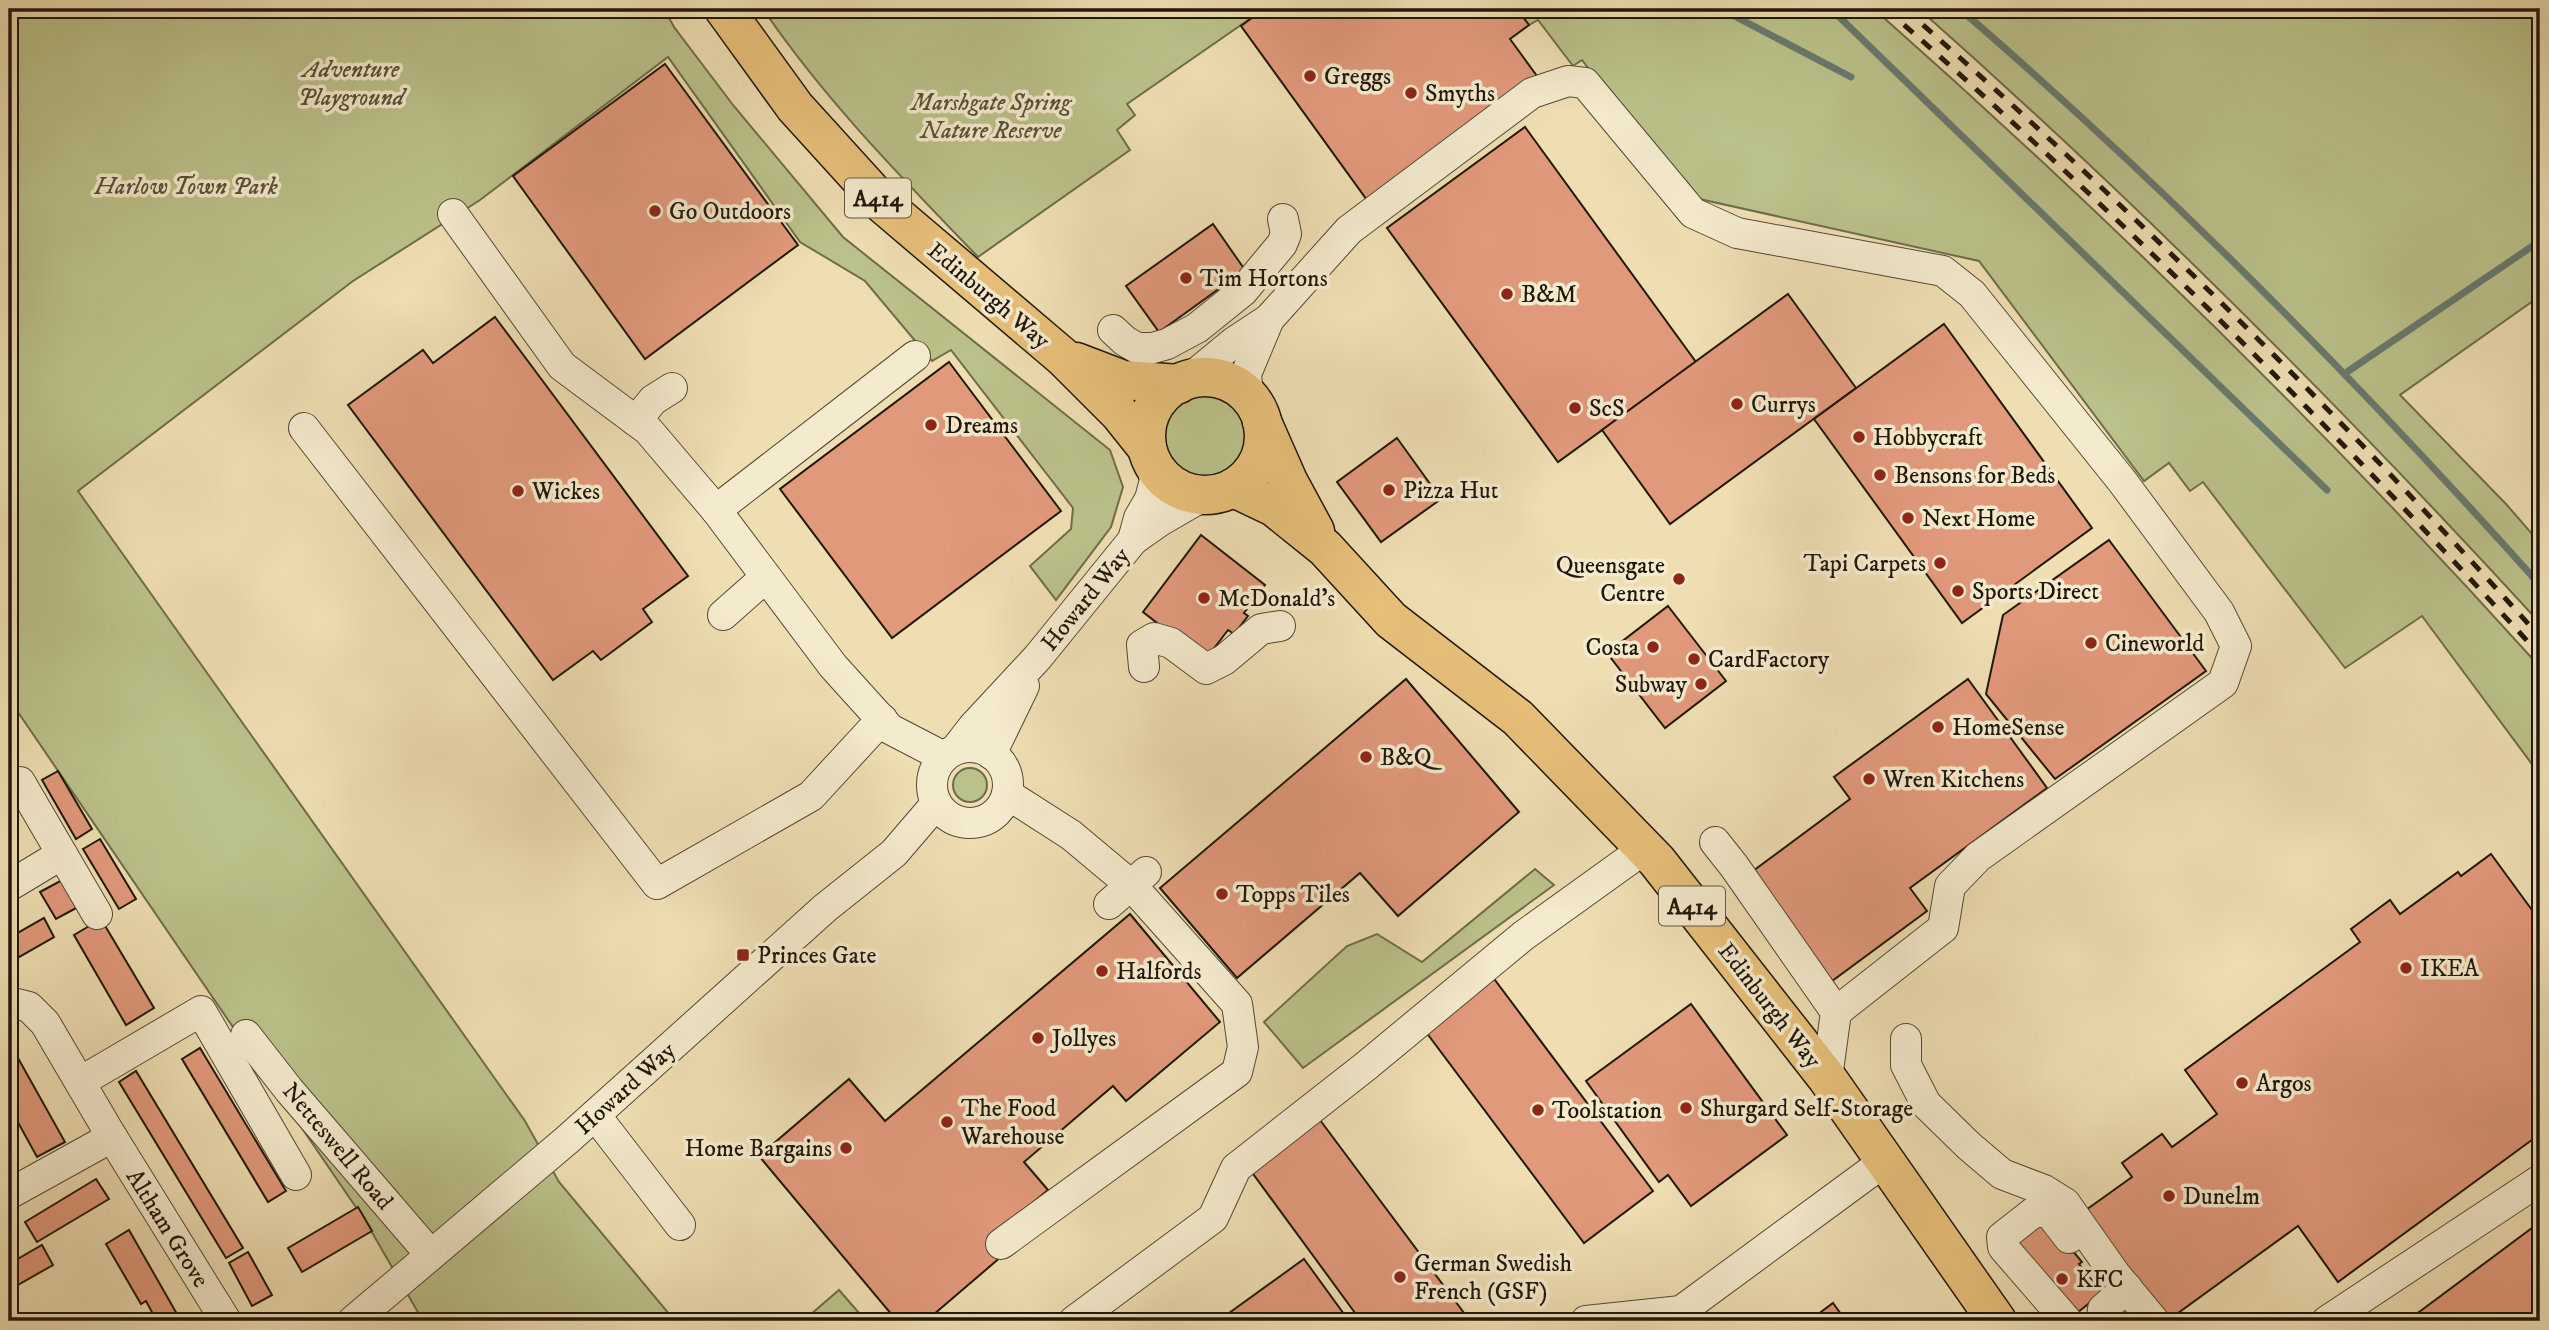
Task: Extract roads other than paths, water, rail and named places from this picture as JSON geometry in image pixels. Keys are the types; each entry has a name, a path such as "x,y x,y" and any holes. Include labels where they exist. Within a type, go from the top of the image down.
{"highway":[{"name":"Edinburgh Way","path":"724,9 795,107 884,205 1064,358 1119,413 1149,454"},
{"name":"Edinburgh Way","path":"1064,358 1123,380 1183,382"},
{"path":"1208,378 1220,380 1238,388 1255,409 1262,449 1255,467 1249,475 1219,492 1194,495 1174,486 1164,480 1149,454 1146,436 1150,414 1162,396 1183,382 1208,378"},
{"name":"Edinburgh Way","path":"1255,409 1287,481 1325,548"},
{"name":"Edinburgh Way","path":"1219,492 1274,507 1325,548 1391,620 1518,718 1657,862 1827,1078 1997,1321"}],"street":[{"path":"1183,382 1234,342 1269,319 1349,230 1532,93 1567,81 1585,83 1693,214 1737,233 1943,271 1972,294 2122,481 2219,612 2236,646 2223,683 1978,857 1950,886 1942,928 1836,1012"},
{"path":"453,214 562,366 648,430 716,510 825,658 890,729 950,753"},
{"path":"1114,330 1137,348 1153,348 1198,328 1243,291 1282,244 1286,234 1283,219"},
{"path":"1255,409 1246,374 1269,319"},
{"path":"716,510 915,356"},
{"path":"636,421 653,401 672,388"},
{"path":"304,428 657,884 811,796 882,719"},
{"path":"1133,540 1155,480 1149,454"},
{"path":"1133,540 1160,521 1219,492"},
{"name":"Howard Way","path":"950,753 1038,657 1133,540"},
{"path":"723,615 766,577"},
{"path":"1144,667 1142,645 1154,638 1171,643 1206,669 1224,660 1261,628 1280,626"},
{"name":"Howard Way","path":"992,754 1038,657"},
{"path":"968,747 980,748 1000,761 1006,772 1007,794 994,815 971,823 948,813 932,792 936,767 950,753 968,747"},
{"path":"20,782 97,914"},
{"path":"1001,1244 1237,1072 1243,1047 1237,1004 1129,888 1071,835 1007,794"},
{"name":"Howard Way","path":"353,1321 595,1115 825,908 948,813"},
{"path":"1715,842 1836,1012 1827,1078"},
{"path":"1074,1321 1213,1218 1237,1168 1523,936 1644,849"},
{"path":"9,886 62,854"},
{"name":"Altham Grove","path":"9,1002 29,1007 45,1023 224,1321"},
{"path":"80,1082 201,1011 245,1049 296,1175"},
{"path":"1906,1039 1906,1065 1926,1104 2002,1174 2044,1190 2065,1203 2115,1302"},
{"name":"Netteswell Road","path":"245,1049 289,1090 432,1255"},
{"path":"595,1115 680,1225"},
{"path":"9,1194 112,1137"},
{"path":"1586,1321 1681,1311 1885,1161"},
{"path":"2327,1321 2540,1180"},
{"path":"2067,1321 2003,1247 2002,1237 2034,1212 2049,1212 2115,1302 2154,1321"}],"waterway":[{"path":"1721,9 1851,77"},
{"path":"1831,9 2327,490"},
{"path":"1960,9 2112,146 2259,288 2402,434 2540,585"},
{"path":"2344,374 2540,241"}],"railway":[{"path":"1886,9 1972,85 2140,242 2303,404 2540,655"},
{"path":"1905,9 2152,235 2232,313 2389,473 2540,637"}],"place":[{"name":"Greggs","path":"1310,76"},
{"name":"Smyths","path":"1411,93"},
{"name":"Go Outdoors","path":"655,211"},
{"name":"Tim Hortons","path":"1186,278"},
{"name":"B&M","path":"1507,294"},
{"name":"Currys","path":"1737,404"},
{"name":"ScS","path":"1575,408"},
{"name":"Dreams","path":"931,425"},
{"name":"Hobbycraft","path":"1859,437"},
{"name":"Bensons for Beds","path":"1880,475"},
{"name":"Pizza Hut","path":"1389,490"},
{"name":"Wickes","path":"518,491"},
{"name":"Next Home","path":"1908,518"},
{"name":"Tapi Carpets","path":"1940,563"},
{"name":"Queensgate Centre","path":"1679,579"},
{"name":"Sports Direct","path":"1958,591"},
{"name":"McDonald's","path":"1204,598"},
{"name":"Cineworld","path":"2091,643"},
{"name":"Costa","path":"1653,647"},
{"name":"CardFactory","path":"1694,659"},
{"name":"Subway","path":"1701,684"},
{"name":"HomeSense","path":"1938,727"},
{"name":"B&Q","path":"1366,757"},
{"name":"Wren Kitchens","path":"1869,779"},
{"name":"Topps Tiles","path":"1222,894"},
{"name":"Princes Gate","path":"743,955"},
{"name":"IKEA","path":"2406,968"},
{"name":"Halfords","path":"1102,971"},
{"name":"Jollyes","path":"1038,1038"},
{"name":"Argos","path":"2242,1083"},
{"name":"Shurgard Self-Storage","path":"1686,1108"},
{"name":"Toolstation","path":"1538,1110"},
{"name":"The Food Warehouse","path":"947,1122"},
{"name":"Home Bargains","path":"846,1148"},
{"name":"Dunelm","path":"2169,1196"},
{"name":"German Swedish French (GSF)","path":"1400,1277"},
{"name":"KFC","path":"2062,1279"}],"park label":[{"name":"Adventure Playground","path":"351,83"},
{"name":"Marshgate Spring Nature Reserve","path":"991,116"},
{"name":"Harlow Town Park","path":"186,186"}]}
